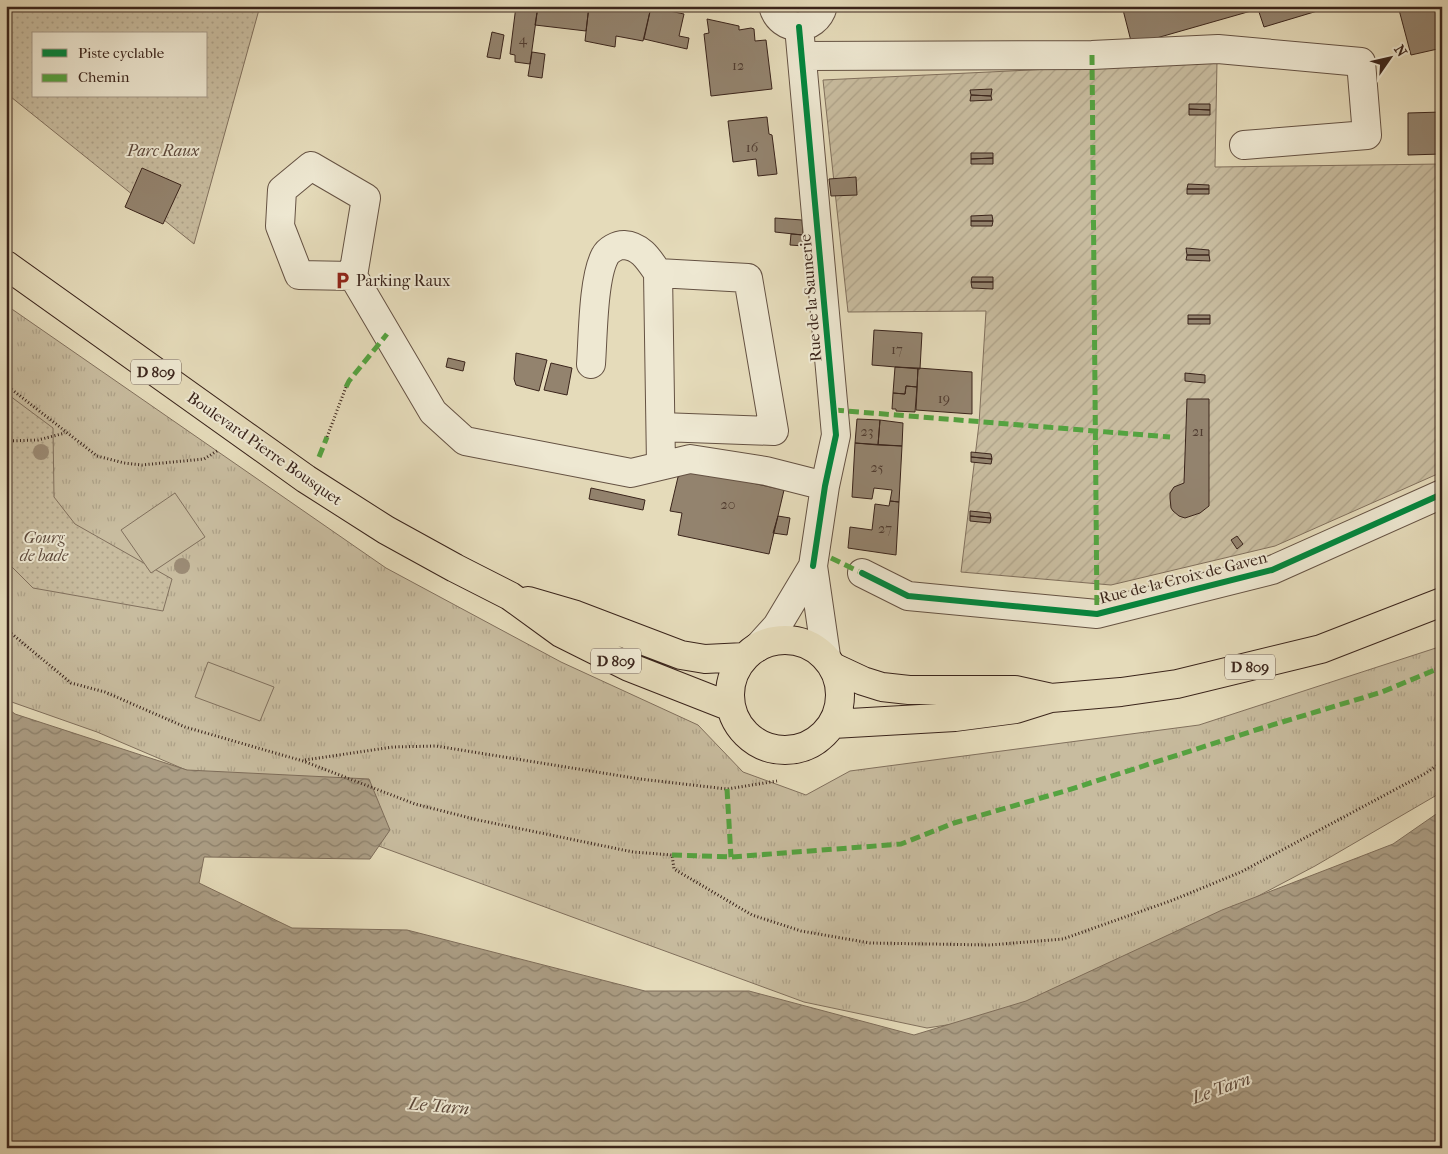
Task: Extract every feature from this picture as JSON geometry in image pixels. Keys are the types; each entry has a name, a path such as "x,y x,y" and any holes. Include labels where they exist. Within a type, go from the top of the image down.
{"main road":[{"name":"Boulevard Pierre Bousquet","path":"6,265 306,480 386,530 510,596 561,633 630,667 731,707"},
{"name":"Boulevard Pierre Bousquet","path":"510,596 576,615 681,655 705,659 751,652"},
{"name":"D 809","path":"833,724 955,718 1016,709 1051,698 1122,692 1168,685 1242,670 1321,649 1442,602"},
{"path":"775,640 793,640 811,646 829,662 839,680 841,696 839,710 833,724 821,738 804,748 786,751 767,748 751,739 738,725 731,707 730,689 735,672 751,652 775,640"},
{"name":"D 809","path":"829,662 863,681 882,687 909,690 1014,690 1051,698"}],"street":[{"path":"773,6 774,13 779,19 792,27 807,25 814,21 819,16 823,6"},
{"name":"Rue de la Saunerie","path":"799,27 836,435 825,486 812,566 829,662"},
{"path":"802,56 1092,55 1218,49 1361,62 1368,134 1244,145"},
{"path":"591,364 598,274 605,254 618,245 631,246 645,254 658,273 662,465"},
{"path":"658,273 748,278 774,431 661,427"},
{"path":"353,276 433,412 465,441 631,473 690,459 766,471 825,486"},
{"name":"Rue de la Croix de Gaven","path":"862,573 908,596 1098,614 1272,570 1442,494"},
{"name":"Rue de la Saunerie","path":"751,652 776,626 812,566"}],"path":[{"path":"6,385 97,456 124,463 142,465 204,459 224,446"},
{"path":"327,437 346,386"},
{"path":"6,442 38,440 66,432"},
{"path":"6,629 71,683 105,692 185,727 303,761 415,804 478,820 633,852 672,855 674,869 752,915 801,931 870,943 990,944 1063,939 1173,900 1241,872 1426,773 1442,762"},
{"path":"303,761 393,747 436,746 605,774 717,788 727,789 777,781"}],"green space":[{"name":"Parc Raux","path":"6,6 260,6 194,244 6,93"},
{"path":"1217,61 1215,167 1442,164 1442,472 1275,546 1111,585 961,572 979,424 986,311 848,312 823,80"},
{"path":"6,305 386,568 561,662 698,725 743,772 806,795 850,771 1199,725 1442,646 1442,792 1315,866 1139,959 1058,1008 927,1028 804,1002 275,808 97,732 6,700"},
{"name":"Gourg de bade","path":"6,393 53,428 54,497 75,524 172,579 163,611 33,588 6,561"},
{"path":"175,493 205,537 151,573 121,530"},
{"path":"208,662 274,687 260,721 195,697"}],"water":[{"name":"Le Tarn","path":"6,707 15,714 187,770 369,779 390,830 370,859 204,857 199,883 292,928 407,930 645,991 749,991 914,1035 1026,1001 1222,910 1393,844 1442,810 1442,1148 6,1148"}],"building":[{"path":"516,6 538,6 530,64 515,62 515,55 510,54"},
{"path":"538,6 589,6 586,31 535,25"},
{"path":"589,6 651,7 643,41 616,36 615,47 585,41"},
{"path":"1122,6 1334,6 1264,27 1258,9 1132,45"},
{"path":"1398,6 1442,6 1442,48 1411,55"},
{"path":"651,7 684,14 679,36 689,38 687,49 644,39"},
{"path":"707,19 739,26 739,30 754,29 755,41 766,40 772,89 711,96 704,34 709,33"},
{"path":"492,32 504,35 500,59 487,57"},
{"path":"532,52 545,54 542,78 528,76"},
{"path":"992,89 991,96 971,95 970,90"},
{"path":"971,95 991,96 992,100 970,101"},
{"path":"1189,104 1210,104 1210,110 1189,109"},
{"path":"1189,109 1210,110 1210,115 1189,115"},
{"path":"1442,112 1442,154 1408,155 1408,113"},
{"path":"767,117 769,134 772,135 777,174 758,176 756,159 733,162 728,121"},
{"path":"971,153 993,153 993,158 971,159"},
{"path":"993,158 993,164 971,164 971,159"},
{"path":"142,168 181,185 163,224 125,207"},
{"path":"856,177 857,195 831,196 829,179"},
{"path":"1188,184 1209,185 1209,189 1187,189"},
{"path":"1187,189 1209,189 1209,194 1187,194"},
{"path":"992,215 993,221 971,221 971,216"},
{"path":"775,218 802,220 803,235 775,232"},
{"path":"971,221 993,221 992,226 971,226"},
{"path":"791,234 803,235 804,246 790,245"},
{"path":"1186,248 1209,250 1209,255 1187,255"},
{"path":"1187,255 1209,255 1210,261 1186,260"},
{"path":"972,277 993,277 993,282 971,282"},
{"path":"971,282 993,282 993,289 972,288"},
{"path":"1188,315 1210,315 1210,319 1188,319"},
{"path":"1188,319 1210,319 1210,324 1188,324"},
{"path":"874,330 922,333 920,369 872,365"},
{"path":"516,353 547,360 539,391 516,385 514,379"},
{"path":"448,358 465,362 463,371 446,367"},
{"path":"551,363 572,368 567,395 544,390"},
{"path":"895,367 918,368 917,387 906,386 905,394 893,393"},
{"path":"918,368 972,372 972,414 916,410"},
{"path":"1185,373 1205,375 1205,383 1185,381"},
{"path":"906,386 917,387 915,412 892,409 893,393 905,394"},
{"path":"1187,399 1209,399 1209,506 1200,513 1185,518 1179,516 1171,508 1170,493 1174,487 1184,483"},
{"path":"857,419 880,420 878,445 855,443"},
{"path":"880,420 903,423 902,446 878,445"},
{"path":"855,443 902,446 899,502 890,501 892,490 874,488 872,499 852,497"},
{"path":"971,452 991,454 992,459 971,457"},
{"path":"971,457 992,459 991,464 971,462"},
{"path":"689,469 784,490 769,554 678,535 682,513 670,511 678,477"},
{"path":"591,488 645,500 643,510 589,499"},
{"path":"890,501 899,502 896,555 848,548 850,527 872,530 875,504 889,506"},
{"path":"970,511 990,513 991,518 970,516"},
{"path":"778,516 790,518 787,535 773,533"},
{"path":"970,516 991,518 990,523 970,521"},
{"path":"1237,536 1243,544 1237,549 1231,540"}],"marked path":[{"path":"1092,55 1097,614"},
{"path":"346,387 387,334"},
{"path":"834,410 1170,437"},
{"path":"319,457 327,437"},
{"path":"831,558 862,573"},
{"path":"672,855 731,857 901,844 954,823 1065,791 1382,692 1442,667"},
{"path":"727,789 731,857"}],"cycle path":[{"path":"799,27 836,435 825,486 813,566"},
{"path":"862,573 908,596 1097,614 1272,570 1442,494"}],"place":[{"name":"Parking Raux","path":"342,280"}]}
